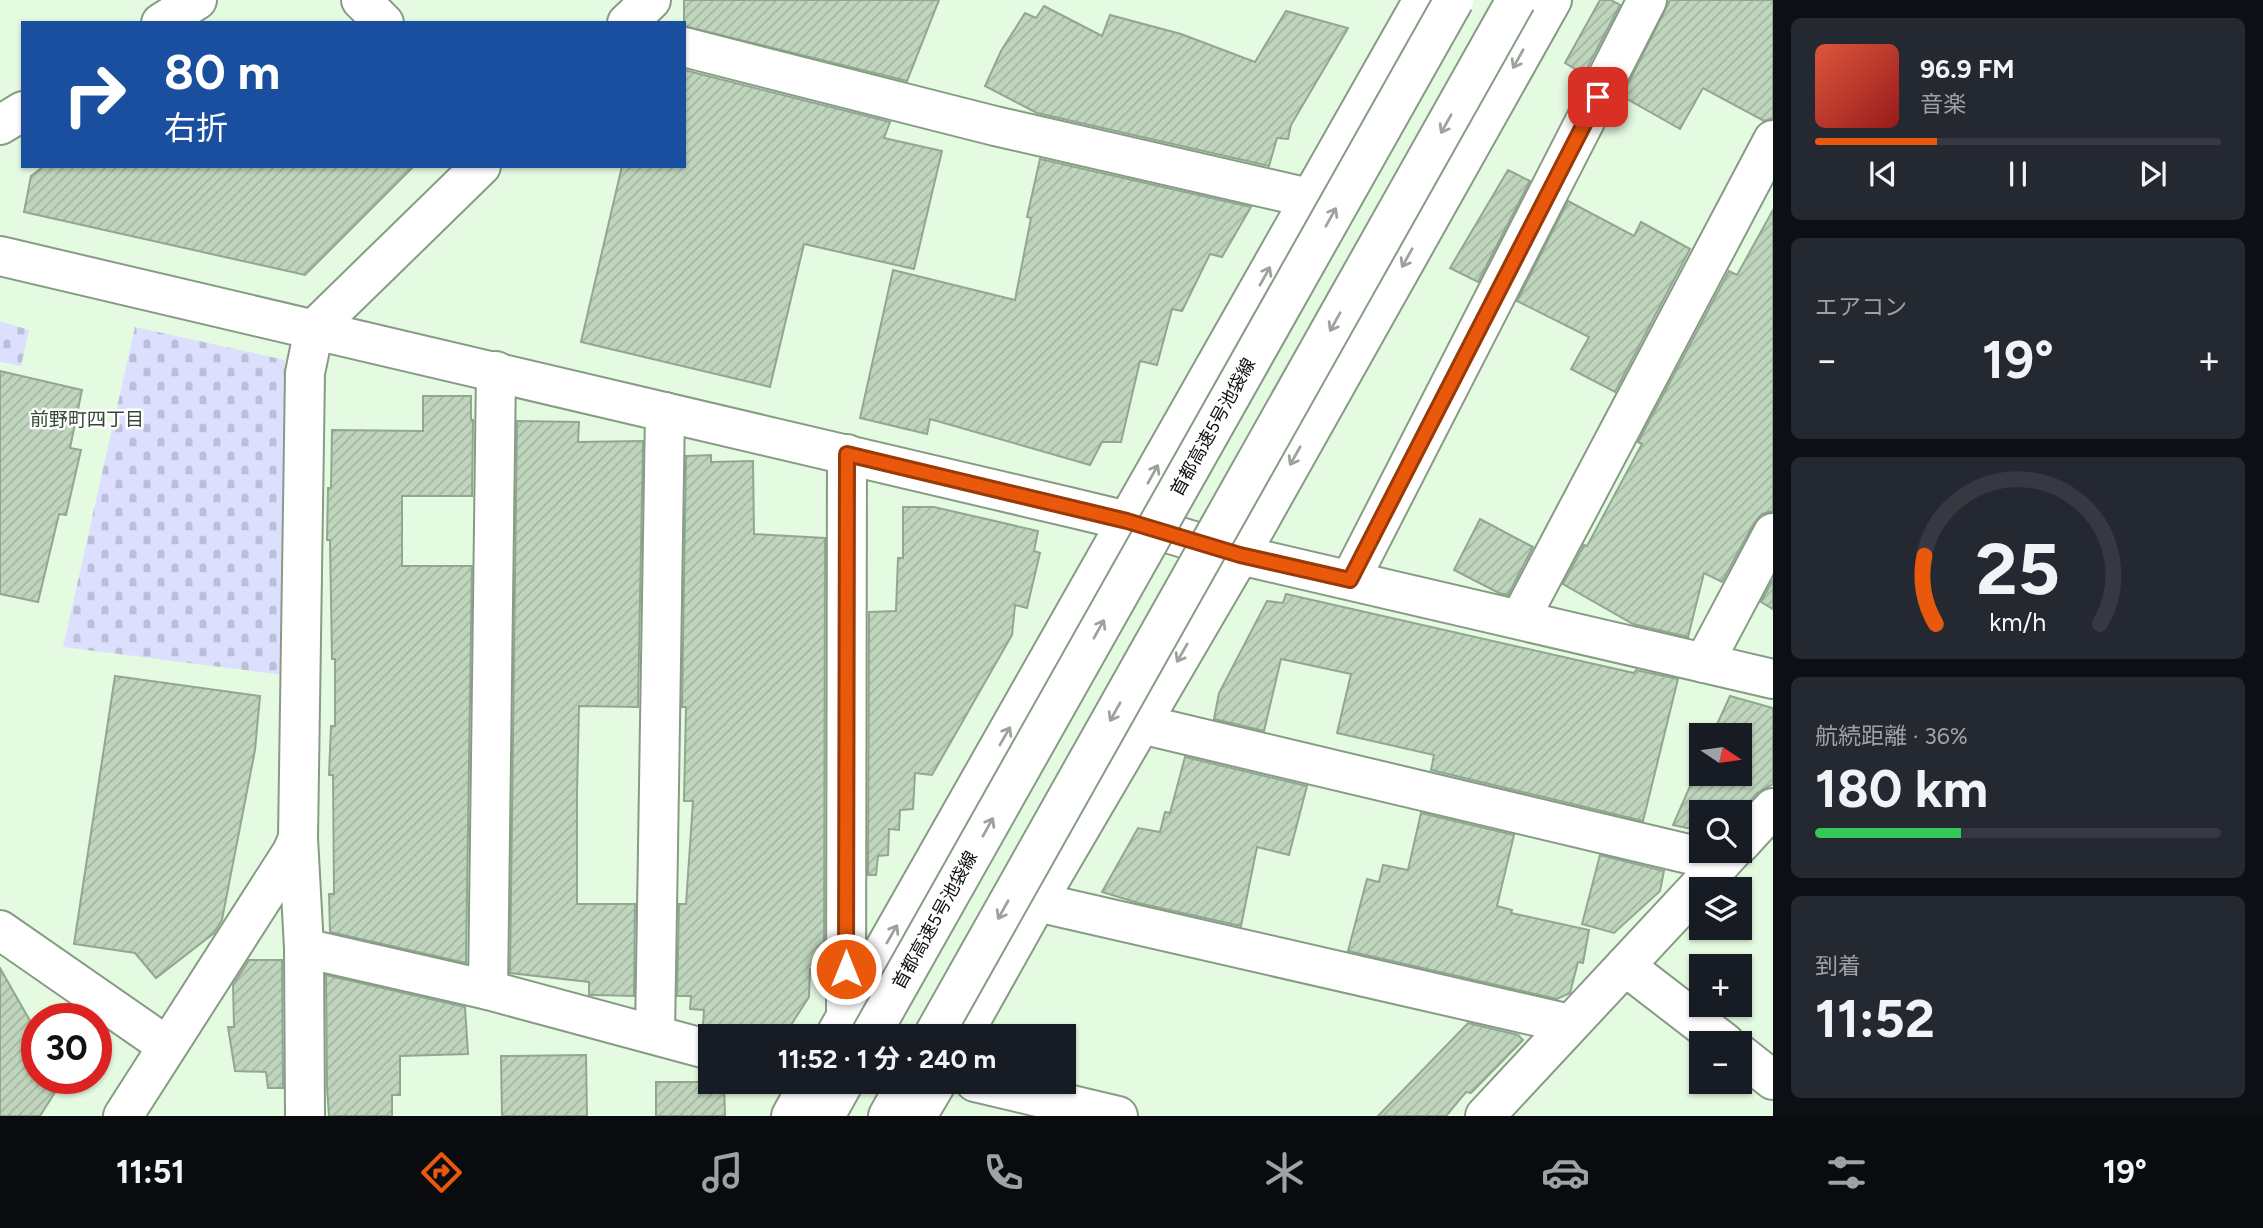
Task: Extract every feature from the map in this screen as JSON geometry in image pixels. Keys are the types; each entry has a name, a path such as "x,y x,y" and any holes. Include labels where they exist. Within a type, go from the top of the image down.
{"main road":[{"path":"164,21 197,0"},
{"path":"362,0 382,21"},
{"path":"629,21 651,0"},
{"path":"853,1024 1127,521 1423,0"},
{"name":"首都高速5号池袋線","path":"853,1024 1454,0"},
{"path":"940,1024 1516,0"},
{"path":"969,1024 1240,555 1552,0"},
{"path":"1350,580 1647,0"},
{"path":"686,48 995,126 1309,198"},
{"path":"0,125 21,112"},
{"path":"1520,619 1773,141"},
{"path":"305,1116 304,948 298,838 305,373 314,329 479,168"},
{"path":"0,256 847,454 1127,521 1240,555 1773,679"},
{"path":"488,990 496,372"},
{"path":"655,1034 665,412"},
{"path":"847,454 850,1024"},
{"path":"1704,663 1773,533"},
{"path":"1141,724 1689,843"},
{"path":"1752,831 1773,808"},
{"path":"122,1116 292,852 298,838"},
{"path":"1485,1116 1722,863"},
{"path":"1037,902 1570,1024"},
{"path":"0,930 167,1046"},
{"path":"304,948 488,990 698,1047"},
{"path":"1625,966 1709,1031"},
{"path":"1752,1063 1773,1080"},
{"path":"791,1116 803,1094"},
{"path":"825,1116 837,1094"},
{"path":"888,1116 900,1094"},
{"path":"917,1116 930,1094"},
{"path":"1025,1094 1118,1116"}],"green space":[{"path":"0,321 29,330 21,366 0,362"},
{"path":"135,327 285,360 283,675 63,647"}],"building":[{"path":"684,0 939,0 907,81 686,26"},
{"path":"1600,0 1611,0 1620,5 1584,74 1565,63"},
{"path":"1670,0 1773,0 1773,118 1764,121 1703,88 1680,129 1622,96"},
{"path":"1044,6 1102,36 1110,15 1181,34 1255,62 1286,11 1348,28 1291,125 1288,139 1277,138 1269,166 1037,113 985,86 1001,51 1025,13 1036,18"},
{"path":"686,71 890,122 884,138 942,151 914,269 804,244 770,387 581,342 622,168 686,168"},
{"path":"1040,159 1251,207 1222,257 1210,254 1182,311 1172,309 1157,365 1140,361 1121,442 1102,442 1090,465 930,419 927,434 860,418 893,270 1015,300 1031,218 1027,217"},
{"path":"41,168 412,168 305,275 24,212 31,176"},
{"path":"1508,170 1530,181 1478,282 1450,268"},
{"path":"1568,201 1634,236 1641,222 1690,249 1615,392 1571,369 1589,337 1517,301"},
{"path":"1773,210 1773,511 1762,514 1754,523 1722,582 1704,573 1688,637 1633,624 1563,584 1584,545 1587,546 1642,444 1638,442 1729,271 1737,275"},
{"path":"0,371 82,390 70,448 81,450 66,515 59,514 38,602 0,594"},
{"path":"423,396 471,396 473,420 472,496 402,496 402,566 472,566 466,963 330,932 329,894 334,894 333,775 329,775 331,726 335,726 335,659 332,659 330,540 327,540 332,430 423,431"},
{"path":"517,421 579,422 578,442 643,441 638,707 579,706 577,793 577,904 635,904 634,996 589,995 589,982 510,973"},
{"path":"711,455 711,462 753,461 754,534 825,538 824,969 810,969 809,997 792,1024 703,1024 704,1010 690,1009 691,996 677,996 679,904 686,904 693,801 684,801 686,707 682,707 686,456"},
{"path":"903,507 934,507 1038,531 1034,551 1040,553 1027,608 1015,605 1012,635 932,775 915,773 913,809 900,810 899,830 889,829 888,855 878,856 876,875 868,875 869,612 896,611 898,558 903,558"},
{"path":"1480,519 1533,547 1508,595 1454,570"},
{"path":"1773,580 1773,609 1761,602"},
{"path":"1286,594 1634,673 1636,670 1678,679 1643,821 1431,770 1434,755 1337,733 1351,674 1281,659 1264,731 1214,719 1219,693 1267,601 1283,603"},
{"path":"115,676 260,696 255,750 222,920 214,933 156,978 135,953 74,944"},
{"path":"1730,696 1773,708 1773,784 1751,800 1689,800 1689,828 1673,825 1690,786 1752,786 1752,723 1718,723"},
{"path":"1185,757 1307,786 1289,855 1257,847 1241,926 1138,903 1102,892 1138,828 1160,832 1165,812 1170,813"},
{"path":"1421,813 1514,835 1497,906 1512,910 1511,913 1589,930 1583,963 1578,962 1570,993 1557,999 1348,951 1367,879 1379,882 1383,865 1408,870"},
{"path":"1600,855 1664,871 1660,891 1614,933 1582,924"},
{"path":"249,960 282,960 283,1088 268,1088 266,1072 235,1071 228,1027 234,1027 233,985"},
{"path":"0,968 21,1005 21,1094 54,1094 40,1116 0,1116"},
{"path":"326,975 465,1007 468,1054 400,1056 400,1095 392,1095 392,1116 329,1116"},
{"path":"1468,1023 1518,1035 1523,1040 1471,1093 1466,1092 1446,1116 1378,1116"},
{"path":"586,1055 587,1116 502,1116 501,1056"},
{"path":"656,1082 698,1082 698,1094 724,1094 725,1116 656,1116"}],"district":[{"name":"前野町四丁目","path":"87,419"}],"route":[{"path":"846,969 847,454 1127,521 1240,555 1350,580 1598,97"}]}
